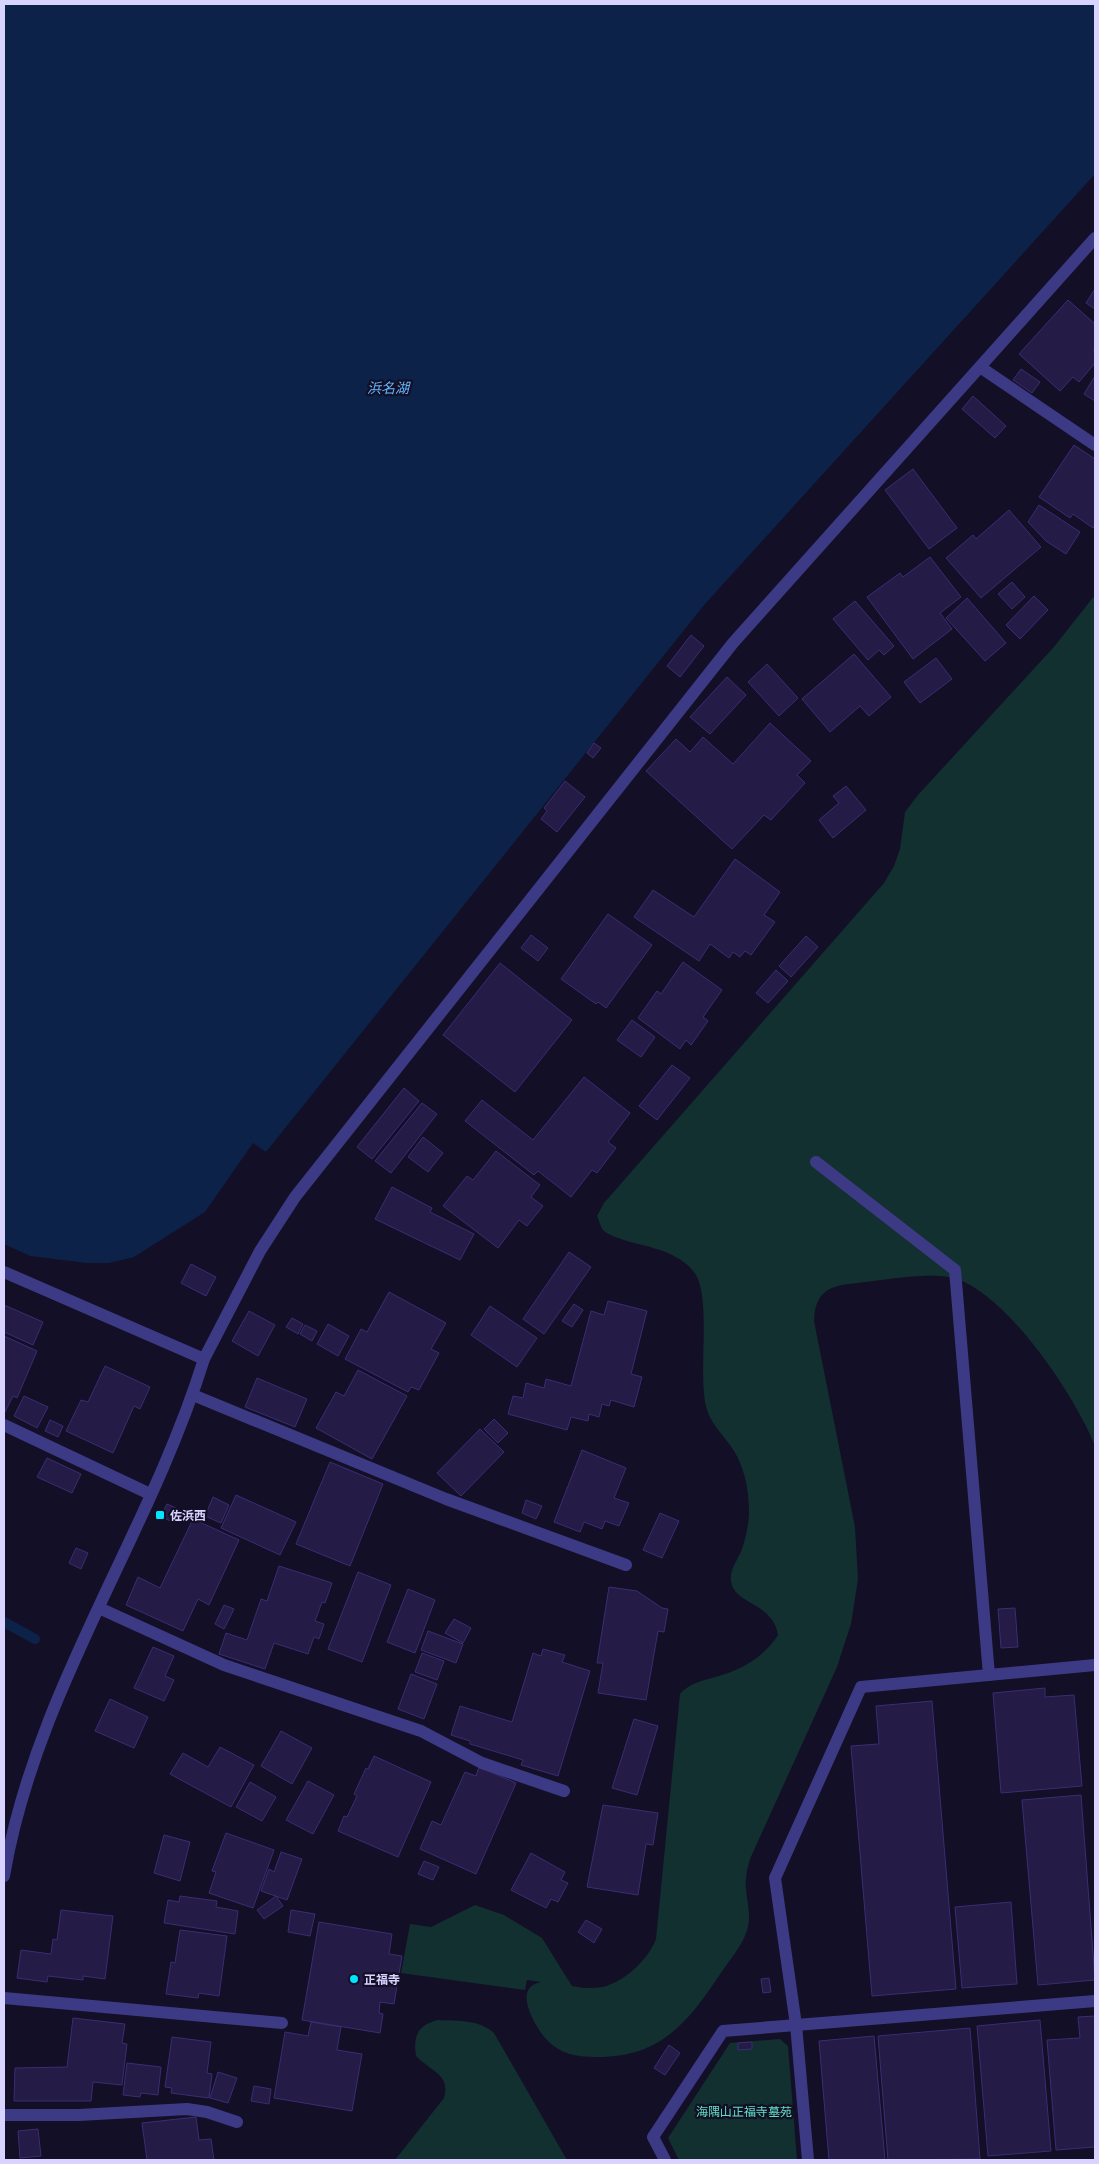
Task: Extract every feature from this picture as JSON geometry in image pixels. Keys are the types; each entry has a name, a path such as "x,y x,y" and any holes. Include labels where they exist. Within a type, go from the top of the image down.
{"street":[{"path":"4,1876 30,1773 66,1678 175,1442 204,1359 260,1251 295,1197 733,643 1095,238"},
{"path":"980,367 1095,445"},
{"path":"816,1162 955,1270 989,1675"},
{"path":"4,1272 204,1359"},
{"path":"193,1395 446,1499 626,1565"},
{"path":"4,1425 150,1494"},
{"path":"99,1608 224,1665 421,1731 475,1760 564,1791"},
{"path":"808,2160 796,2025 775,1878 861,1687 1095,1665"},
{"path":"4,1998 282,2023"},
{"path":"665,2160 653,2137 723,2031 1095,2001"},
{"path":"4,2115 79,2115 192,2110 207,2112 237,2122"}],"green space":[{"path":"1095,595 1095,1446 1072,1401 1038,1350 998,1306 977,1289 957,1279 922,1276 848,1284 832,1288 821,1296 817,1303 814,1321 855,1527 858,1579 851,1624 837,1667 750,1859 746,1882 749,1922 744,1939 734,1955 685,2020 656,2043 638,2051 618,2056 588,2057 563,2052 552,2045 539,2030 528,2008 527,1994 529,1989 541,1982 527,1980 525,1990 401,1973 410,1924 431,1927 475,1905 504,1915 542,1938 572,1986 587,1988 603,1987 619,1980 635,1969 647,1955 656,1939 680,1694 696,1683 748,1664 768,1648 778,1635 775,1624 769,1616 739,1595 731,1581 732,1572 742,1550 747,1529 749,1512 748,1494 739,1460 713,1422 706,1406 703,1375 703,1302 696,1275 690,1267 674,1256 608,1234 603,1230 597,1216 604,1203 884,883 894,866 900,849 905,812 918,795 1053,648"},
{"path":"438,2020 475,2023 488,2028 494,2033 567,2160 395,2160 444,2098 445,2083 438,2074 416,2056 415,2049 416,2038 421,2029 425,2025"},
{"name":"海隅山正福寺墓苑","path":"780,2039 788,2046 797,2160 679,2160 668,2138 730,2043"}],"water":[{"name":"浜名湖","path":"4,4 1095,4 1095,174 705,604 266,1152 253,1143 205,1212 134,1257 109,1263 87,1263 30,1256 4,1244"}],"building":[{"path":"1095,289 1095,309 1086,303"},
{"path":"1068,300 1095,324 1095,363 1079,382 1073,377 1060,391 1019,354"},
{"path":"1021,369 1040,382 1032,393 1013,380"},
{"path":"1095,376 1095,401 1084,394"},
{"path":"973,396 1006,426 995,438 962,409"},
{"path":"1074,445 1095,459 1095,524 1093,528 1073,514 1070,518 1039,497"},
{"path":"913,469 957,528 929,549 885,490"},
{"path":"1039,505 1080,532 1066,554 1046,541 1028,522"},
{"path":"1009,510 1041,547 981,598 946,558 973,535 976,539"},
{"path":"930,557 961,597 940,613 952,629 913,659 867,597 900,573 903,577"},
{"path":"1012,582 1025,597 1012,609 998,594"},
{"path":"1034,596 1048,610 1020,639 1006,625"},
{"path":"967,598 1006,643 985,661 946,618"},
{"path":"855,601 894,646 884,655 879,650 868,660 833,619"},
{"path":"691,635 704,646 680,677 667,666"},
{"path":"854,654 891,697 869,716 860,706 830,732 802,699"},
{"path":"936,658 952,679 920,703 904,682"},
{"path":"767,664 798,698 779,716 748,682"},
{"path":"727,677 746,695 710,734 690,717"},
{"path":"770,723 811,761 797,775 805,783 771,820 764,815 732,849 646,771 676,739 690,752 703,737 733,764"},
{"path":"594,743 601,748 593,758 587,753"},
{"path":"565,781 585,797 557,832 541,819 547,811 544,808"},
{"path":"846,786 866,810 833,838 819,820 839,803 833,796"},
{"path":"735,859 780,892 764,915 775,922 751,955 745,951 740,957 733,952 729,958 710,944 699,961 634,917 653,890 694,917"},
{"path":"608,914 652,945 606,1008 598,1002 596,1004 561,979"},
{"path":"531,935 548,948 538,961 521,948"},
{"path":"806,936 818,947 791,977 779,966"},
{"path":"683,962 722,990 703,1017 708,1021 691,1045 686,1040 680,1049 638,1018 657,991 661,994"},
{"path":"500,963 572,1020 515,1092 443,1035"},
{"path":"776,970 788,981 768,1003 756,993"},
{"path":"632,1020 655,1037 641,1057 617,1040"},
{"path":"672,1065 690,1078 657,1120 639,1106"},
{"path":"584,1077 630,1113 608,1142 616,1148 597,1173 592,1170 571,1197 538,1171 534,1175 465,1121 482,1100 533,1140"},
{"path":"404,1088 419,1101 372,1159 357,1147"},
{"path":"422,1103 437,1114 391,1173 375,1161"},
{"path":"423,1137 443,1153 428,1172 408,1157"},
{"path":"496,1151 540,1185 531,1197 543,1206 527,1226 519,1220 498,1248 443,1206 467,1176 473,1180"},
{"path":"392,1187 432,1208 430,1212 474,1234 460,1260 375,1219"},
{"path":"569,1252 591,1267 544,1334 523,1319"},
{"path":"191,1264 216,1277 206,1296 181,1283"},
{"path":"389,1292 446,1323 431,1349 439,1353 419,1390 411,1387 408,1392 345,1359 361,1329 367,1332"},
{"path":"608,1301 647,1311 631,1374 642,1377 634,1407 611,1400 609,1406 602,1404 599,1417 589,1414 588,1421 571,1417 567,1430 508,1414 513,1396 523,1398 526,1383 544,1388 546,1379 571,1386 591,1311 604,1315"},
{"path":"574,1304 583,1310 572,1327 562,1321"},
{"path":"4,1305 43,1322 33,1345 4,1332"},
{"path":"490,1306 537,1338 517,1367 471,1335"},
{"path":"249,1311 275,1325 258,1356 232,1341"},
{"path":"292,1318 303,1324 298,1334 286,1327"},
{"path":"328,1324 349,1336 338,1356 317,1344"},
{"path":"305,1325 317,1331 312,1341 300,1334"},
{"path":"4,1336 37,1351 17,1398 13,1396 5,1412 4,1412"},
{"path":"105,1366 150,1387 140,1409 134,1406 113,1453 66,1431 81,1400 88,1402"},
{"path":"358,1370 407,1396 372,1459 316,1428 336,1392 344,1396"},
{"path":"257,1378 307,1399 295,1427 245,1407"},
{"path":"24,1396 48,1407 37,1428 14,1416"},
{"path":"494,1419 508,1433 498,1443 484,1429"},
{"path":"50,1420 63,1426 58,1437 45,1431"},
{"path":"480,1429 504,1452 461,1496 437,1473"},
{"path":"582,1450 626,1468 614,1498 629,1503 619,1526 605,1521 602,1529 584,1522 580,1532 554,1522"},
{"path":"47,1458 81,1474 72,1493 37,1477"},
{"path":"330,1462 383,1484 350,1566 296,1544"},
{"path":"236,1495 296,1522 280,1555 221,1528"},
{"path":"213,1497 229,1505 221,1523 205,1516"},
{"path":"526,1500 542,1506 536,1519 522,1513"},
{"path":"167,1504 176,1508 170,1521 161,1516"},
{"path":"660,1513 679,1521 662,1558 643,1550"},
{"path":"193,1519 239,1540 209,1605 198,1599 183,1631 126,1605 138,1577 160,1588"},
{"path":"76,1548 88,1553 81,1569 69,1563"},
{"path":"279,1566 332,1583 325,1603 322,1602 315,1621 324,1624 319,1639 314,1637 308,1654 274,1643 265,1669 219,1654 226,1633 247,1640 261,1599 267,1601"},
{"path":"358,1572 391,1585 362,1662 328,1649"},
{"path":"609,1587 637,1591 662,1608 668,1609 664,1632 658,1631 646,1700 598,1693 603,1663 597,1663"},
{"path":"408,1589 435,1600 415,1653 387,1642"},
{"path":"224,1605 234,1609 224,1629 215,1624"},
{"path":"1015,1608 1018,1647 1001,1648 998,1609"},
{"path":"454,1619 471,1628 463,1643 445,1633"},
{"path":"428,1631 463,1644 456,1663 421,1650"},
{"path":"153,1647 174,1656 165,1676 174,1680 164,1701 134,1688"},
{"path":"543,1649 565,1655 562,1662 590,1671 558,1776 521,1765 523,1760 470,1744 470,1741 451,1735 460,1706 512,1722 533,1653 541,1656"},
{"path":"422,1653 444,1661 437,1680 415,1672"},
{"path":"411,1674 437,1684 424,1719 398,1709"},
{"path":"1045,1688 1045,1697 1074,1695 1082,1786 1001,1793 993,1693"},
{"path":"110,1699 148,1717 134,1748 95,1731"},
{"path":"932,1701 956,1989 872,1996 851,1746 879,1744 876,1706"},
{"path":"634,1719 658,1726 637,1795 612,1788"},
{"path":"281,1731 312,1748 292,1784 261,1766"},
{"path":"220,1747 254,1765 231,1807 170,1774 183,1753 208,1767"},
{"path":"374,1756 431,1782 398,1857 338,1831 344,1816 347,1817 357,1796 354,1794"},
{"path":"479,1767 516,1783 476,1874 420,1849 432,1821 441,1825 465,1772 476,1776"},
{"path":"308,1781 334,1795 313,1834 286,1820"},
{"path":"250,1782 276,1797 262,1821 236,1807"},
{"path":"1081,1795 1095,1980 1038,1985 1022,1800"},
{"path":"603,1805 658,1813 653,1845 646,1844 638,1895 587,1887"},
{"path":"226,1833 274,1850 253,1908 209,1893 216,1872 212,1871"},
{"path":"164,1835 190,1842 180,1881 154,1873"},
{"path":"281,1852 302,1859 287,1900 261,1891 269,1869 274,1872"},
{"path":"531,1853 565,1872 561,1880 568,1883 558,1902 551,1899 546,1908 511,1890"},
{"path":"424,1861 439,1867 433,1880 418,1874"},
{"path":"180,1896 217,1901 216,1907 238,1911 235,1934 164,1923 168,1900 179,1902"},
{"path":"276,1896 283,1906 264,1919 257,1910"},
{"path":"1011,1902 1017,1984 962,1988 955,1907"},
{"path":"61,1910 113,1916 105,1979 83,1976 83,1980 48,1976 47,1982 17,1978 21,1950 51,1954 53,1939 57,1940"},
{"path":"291,1910 315,1914 310,1936 288,1932"},
{"path":"586,1920 602,1929 594,1943 578,1932"},
{"name":"正福寺","path":"319,1922 392,1934 389,1954 402,1956 394,2004 380,2002 379,2013 383,2014 380,2033 302,2020"},
{"path":"180,1930 227,1936 219,1996 199,1993 198,1998 166,1994 171,1962 175,1963"},
{"path":"769,1978 771,1992 763,1993 761,1979"},
{"path":"1095,2016 1095,2147 1056,2150 1047,2040 1080,2038 1078,2017"},
{"path":"73,2018 125,2024 122,2043 127,2044 122,2085 93,2082 91,2101 14,2101 15,2068 67,2067"},
{"path":"1040,2020 1051,2151 988,2156 977,2026"},
{"path":"311,2022 341,2027 337,2050 362,2054 352,2111 274,2098 285,2032 308,2036"},
{"path":"970,2028 980,2159 888,2160 878,2036"},
{"path":"874,2036 885,2160 829,2160 819,2041"},
{"path":"172,2037 211,2042 207,2073 212,2074 209,2098 171,2093 172,2088 165,2087"},
{"path":"752,2042 752,2049 738,2050 738,2043"},
{"path":"669,2045 680,2053 665,2075 654,2068"},
{"path":"127,2063 161,2067 158,2095 141,2093 140,2097 123,2095"},
{"path":"218,2072 237,2078 228,2103 210,2098"},
{"path":"254,2086 271,2089 269,2104 251,2101"},
{"path":"196,2117 199,2140 211,2139 214,2160 147,2160 142,2123"},
{"path":"38,2129 41,2156 20,2158 18,2131"}],"waterway":[{"path":"4,1622 35,1639"}],"place":[{"name":"佐浜西","path":"160,1515"},
{"name":"正福寺","path":"354,1979"}]}
